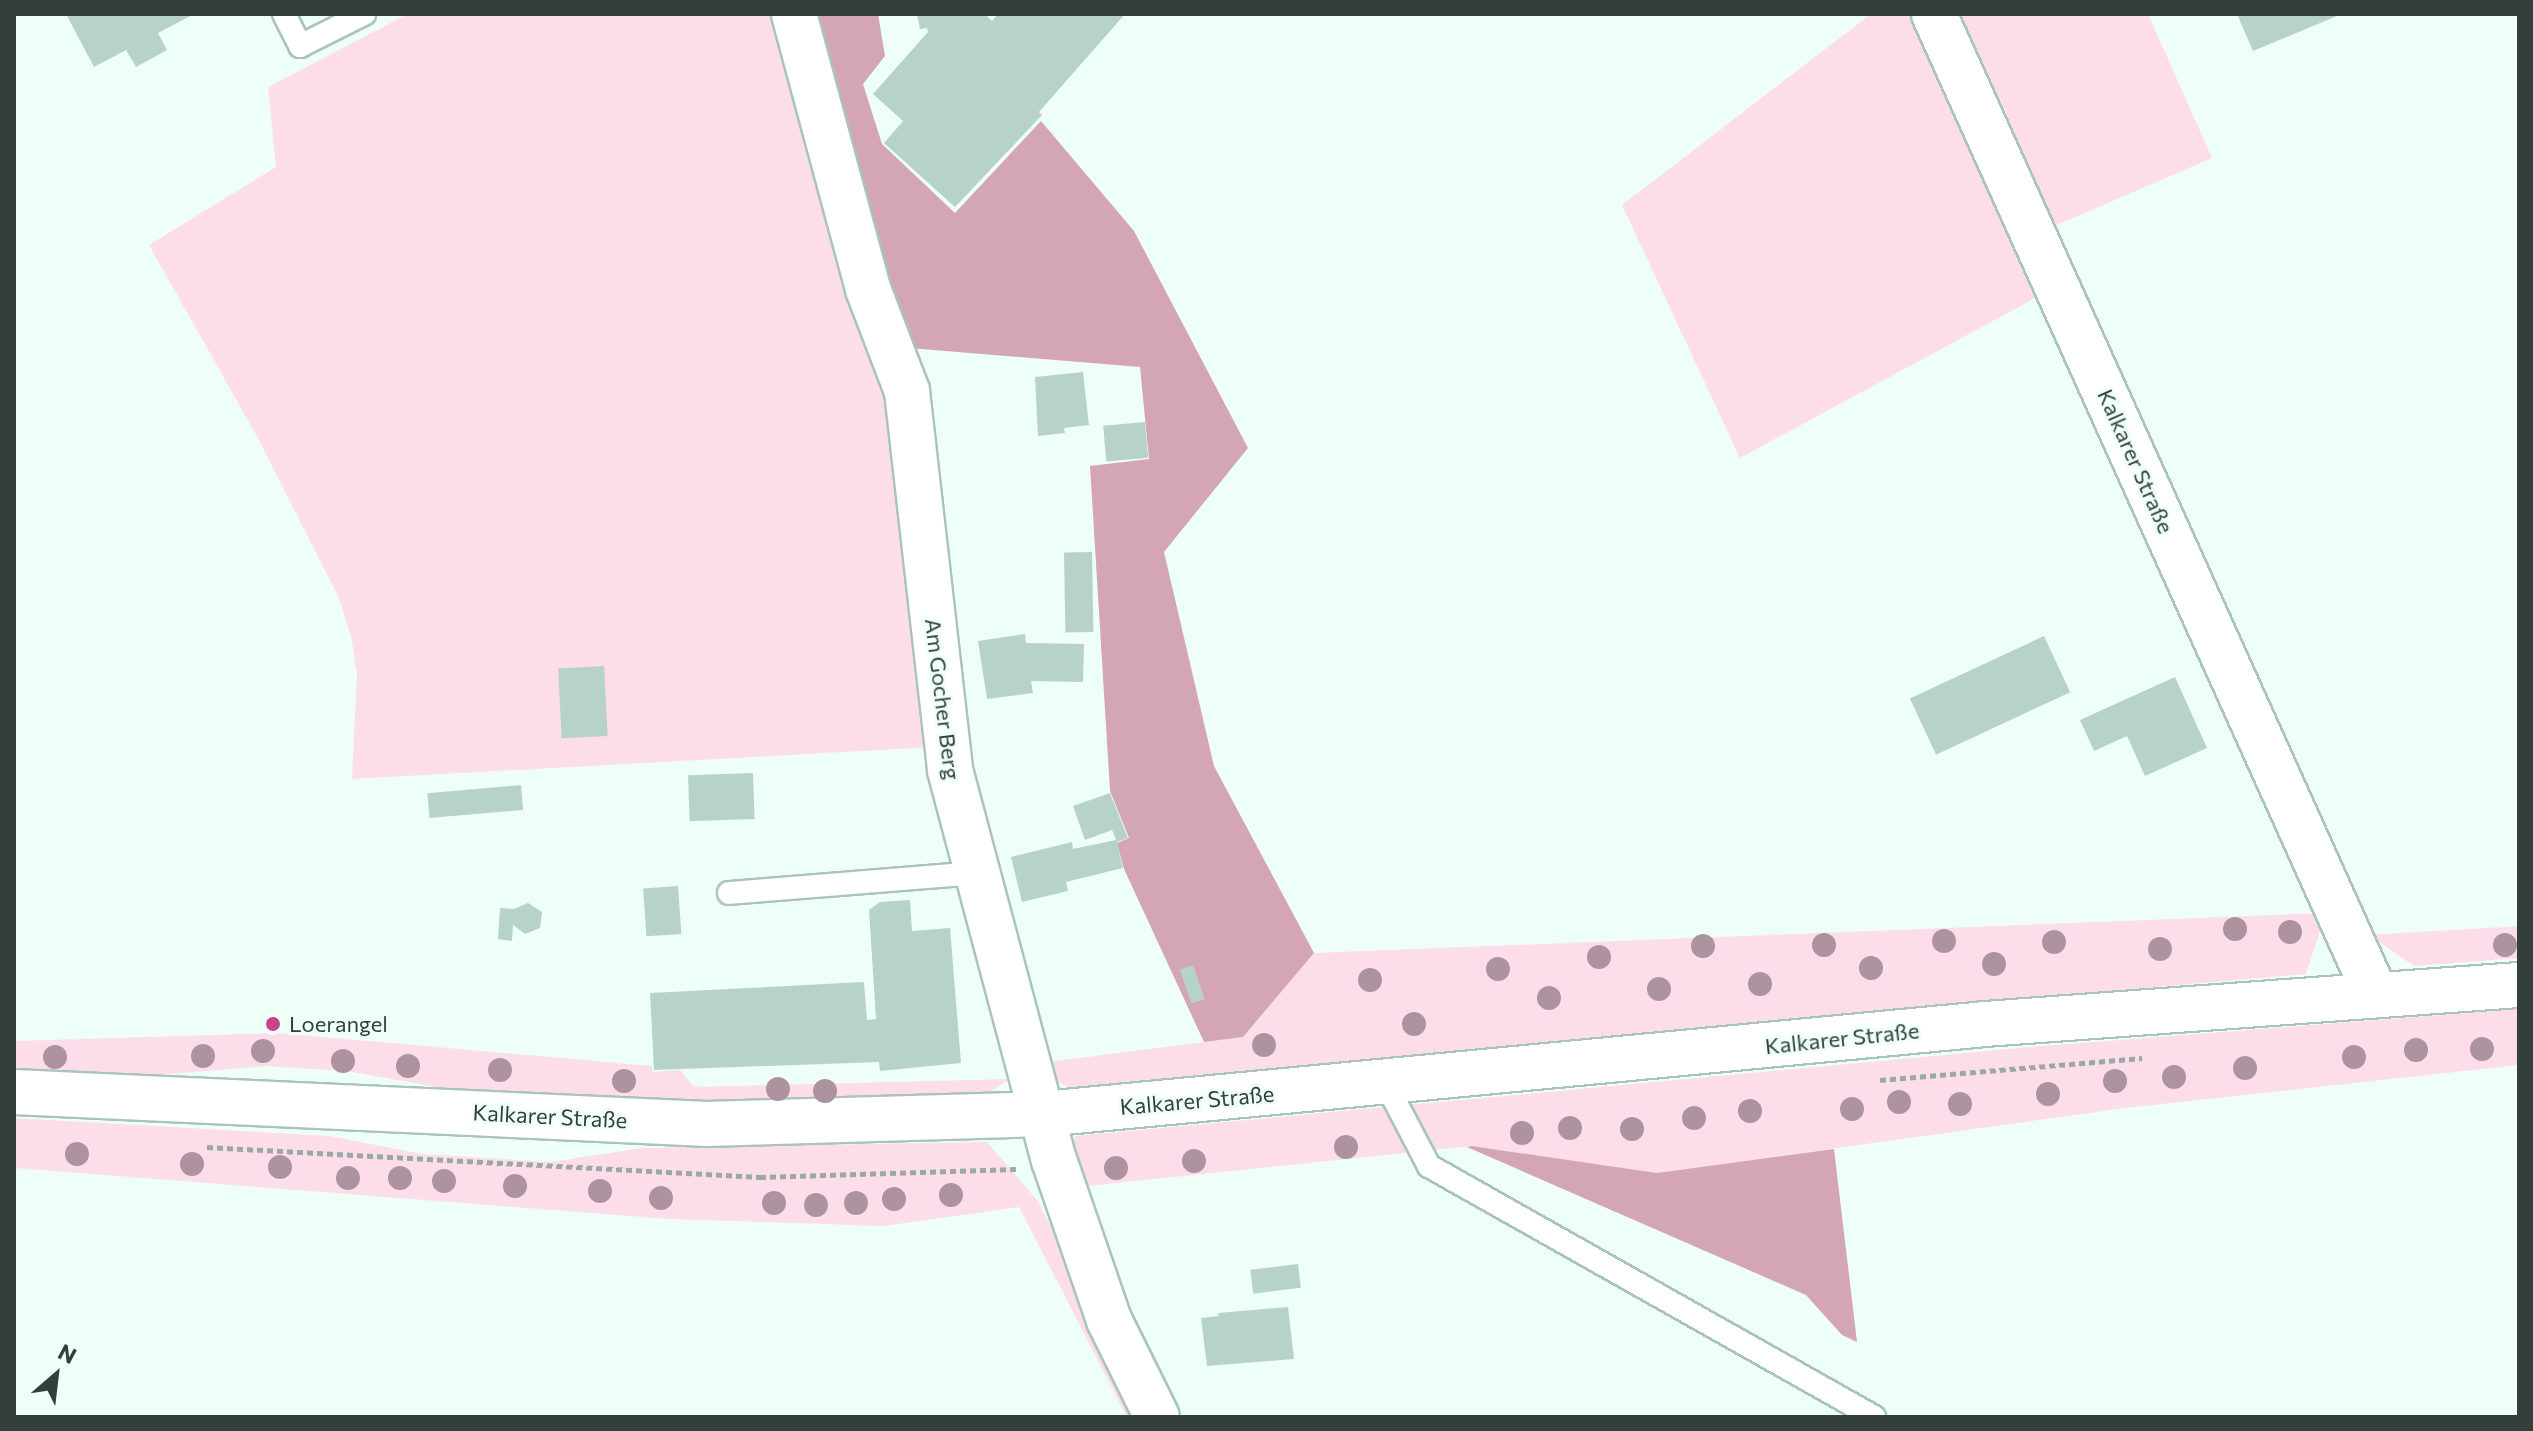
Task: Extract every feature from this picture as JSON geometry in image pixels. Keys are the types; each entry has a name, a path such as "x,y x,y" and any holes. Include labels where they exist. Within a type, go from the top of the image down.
{"street":[{"name":"Am Gocher Berg","path":"794,14 868,289 907,391 950,770 1054,1160 1109,1320 1157,1417"},
{"name":"Kalkarer Straße","path":"1934,14 2376,995"},
{"name":"Kalkarer Straße","path":"14,1092 707,1124 1044,1114 1985,1024 2519,985"}],"lane":[{"path":"284,14 300,46 364,14"},
{"path":"729,893 978,873"},
{"path":"1385,1082 1429,1166 1874,1417"}],"shaded area":[{"path":"408,14 780,14 894,401 935,747 352,779 357,675 351,636 339,598 259,440 149,245 276,167 268,87"},
{"path":"806,14 878,14 885,56 863,84 882,144 955,213 1041,121 1134,231 1248,448 1164,552 1214,766 1314,953 1243,1037 1204,1042 1124,869 1117,843 1129,838 1110,791 1090,466 1149,459 1140,367 909,348"},
{"path":"1871,14 1918,14 2039,296 1740,458 1622,205"},
{"path":"1943,14 2148,14 2212,158 2041,232"},
{"path":"2326,913 2306,974 1689,1028 1072,1089 1056,1081 1048,1062 1243,1037 1314,953"},
{"path":"2519,926 2519,958 2414,966 2369,935"},
{"path":"2519,1009 2519,1065 2125,1108 1657,1173 1472,1146 1068,1188 1068,1166 1075,1136 2030,1047"},
{"path":"278,1033 652,1066 653,1072 680,1070 694,1087 1010,1079 988,1093 701,1102 469,1093 347,1071 266,1066 147,1076 14,1069 14,1041"},
{"path":"14,1118 330,1136 422,1154 550,1162 642,1148 987,1142 1037,1200 1149,1417 1127,1417 1019,1207 884,1226 668,1219 14,1168"},
{"path":"1467,1147 1657,1173 1834,1149 1857,1342 1842,1335 1806,1295"}],"building":[{"path":"66,14 194,14 158,33 167,50 136,67 126,50 94,67"},
{"path":"917,14 985,14 992,21 998,14 1125,14 1039,112 1042,115 955,207 884,143 903,121 873,94 928,32 927,28 920,29"},
{"path":"2237,14 2342,14 2253,51"},
{"path":"1083,372 1089,425 1064,428 1065,433 1038,436 1035,377"},
{"path":"1145,422 1148,458 1106,462 1103,426"},
{"path":"1064,552 1092,552 1093,632 1065,632"},
{"path":"1025,634 1026,643 1084,644 1083,682 1031,681 1033,693 987,699 978,641"},
{"path":"2044,636 2070,692 1936,755 1910,699"},
{"path":"604,666 608,736 562,738 558,668"},
{"path":"2175,677 2207,748 2145,776 2127,736 2094,751 2080,720"},
{"path":"753,773 755,819 690,821 688,775"},
{"path":"521,785 523,810 430,818 427,793"},
{"path":"1110,793 1128,838 1117,842 1123,868 1066,882 1068,891 1022,902 1011,857 1072,842 1073,849 1116,840 1112,830 1085,840 1073,806"},
{"path":"678,886 681,934 646,936 643,888"},
{"path":"910,900 912,931 950,928 961,1063 880,1071 879,1062 654,1070 650,993 864,982 867,1020 876,1019 869,910 880,902"},
{"path":"528,903 542,912 540,928 525,934 513,925 512,941 498,939 500,908 514,909"},
{"path":"1193,965 1205,999 1191,1004 1180,970"},
{"path":"1298,1264 1301,1288 1253,1294 1250,1270"},
{"path":"1288,1307 1294,1359 1207,1366 1201,1318 1219,1316 1218,1313"}],"place":[{"name":"Loerangel","path":"273,1024"}]}
